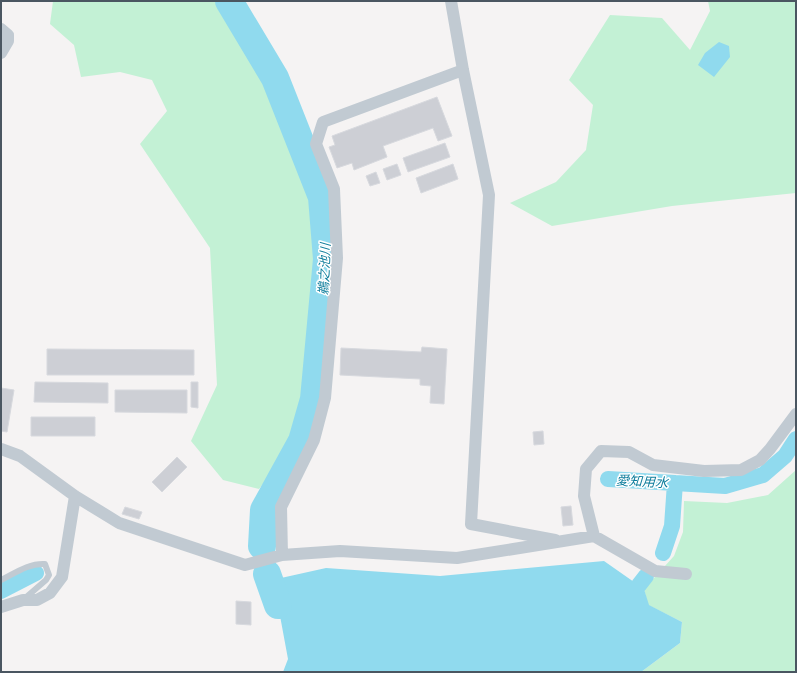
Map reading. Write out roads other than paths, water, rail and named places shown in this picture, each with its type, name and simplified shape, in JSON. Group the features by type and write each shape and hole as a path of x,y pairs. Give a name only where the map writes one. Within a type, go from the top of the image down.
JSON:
{"street":[{"path":"451,1 489,195 471,524 564,542"},
{"path":"1,29 8,35 8,41 1,53"},
{"path":"282,555 281,507 314,440 325,398 337,258 334,189 316,144 323,122 464,70"},
{"path":"594,536 584,496 586,469 601,451 629,452 653,465 704,471 741,470 760,460 796,414"},
{"path":"1,449 20,456 74,496 119,523 245,565 282,555 340,551 457,558 594,536 655,571 686,574"},
{"path":"1,607 24,600 37,600 50,593 62,577 74,496"}],"lane":[{"path":"1,580 26,567 45,564 49,575 46,580 24,600"}],"water":[{"path":"719,42 729,46 730,57 714,77 698,65 705,53"},
{"path":"604,561 644,589 649,605 682,622 680,643 641,672 283,672 288,659 278,605 281,578 326,568 440,576"}],"waterway":[{"name":"鵜之池川","path":"229,1 275,78 322,197 327,259 314,399 302,441 264,510 262,546"},
{"name":"愛知用水","path":"608,479 725,486 763,475 785,456 796,439"},
{"name":"愛知用水","path":"663,553 672,526 675,483"},
{"name":"愛知用水","path":"1,591 36,573"},
{"name":"鵜之池川","path":"267,574 278,605"},
{"name":"愛知用水","path":"639,585 646,576"}]}
